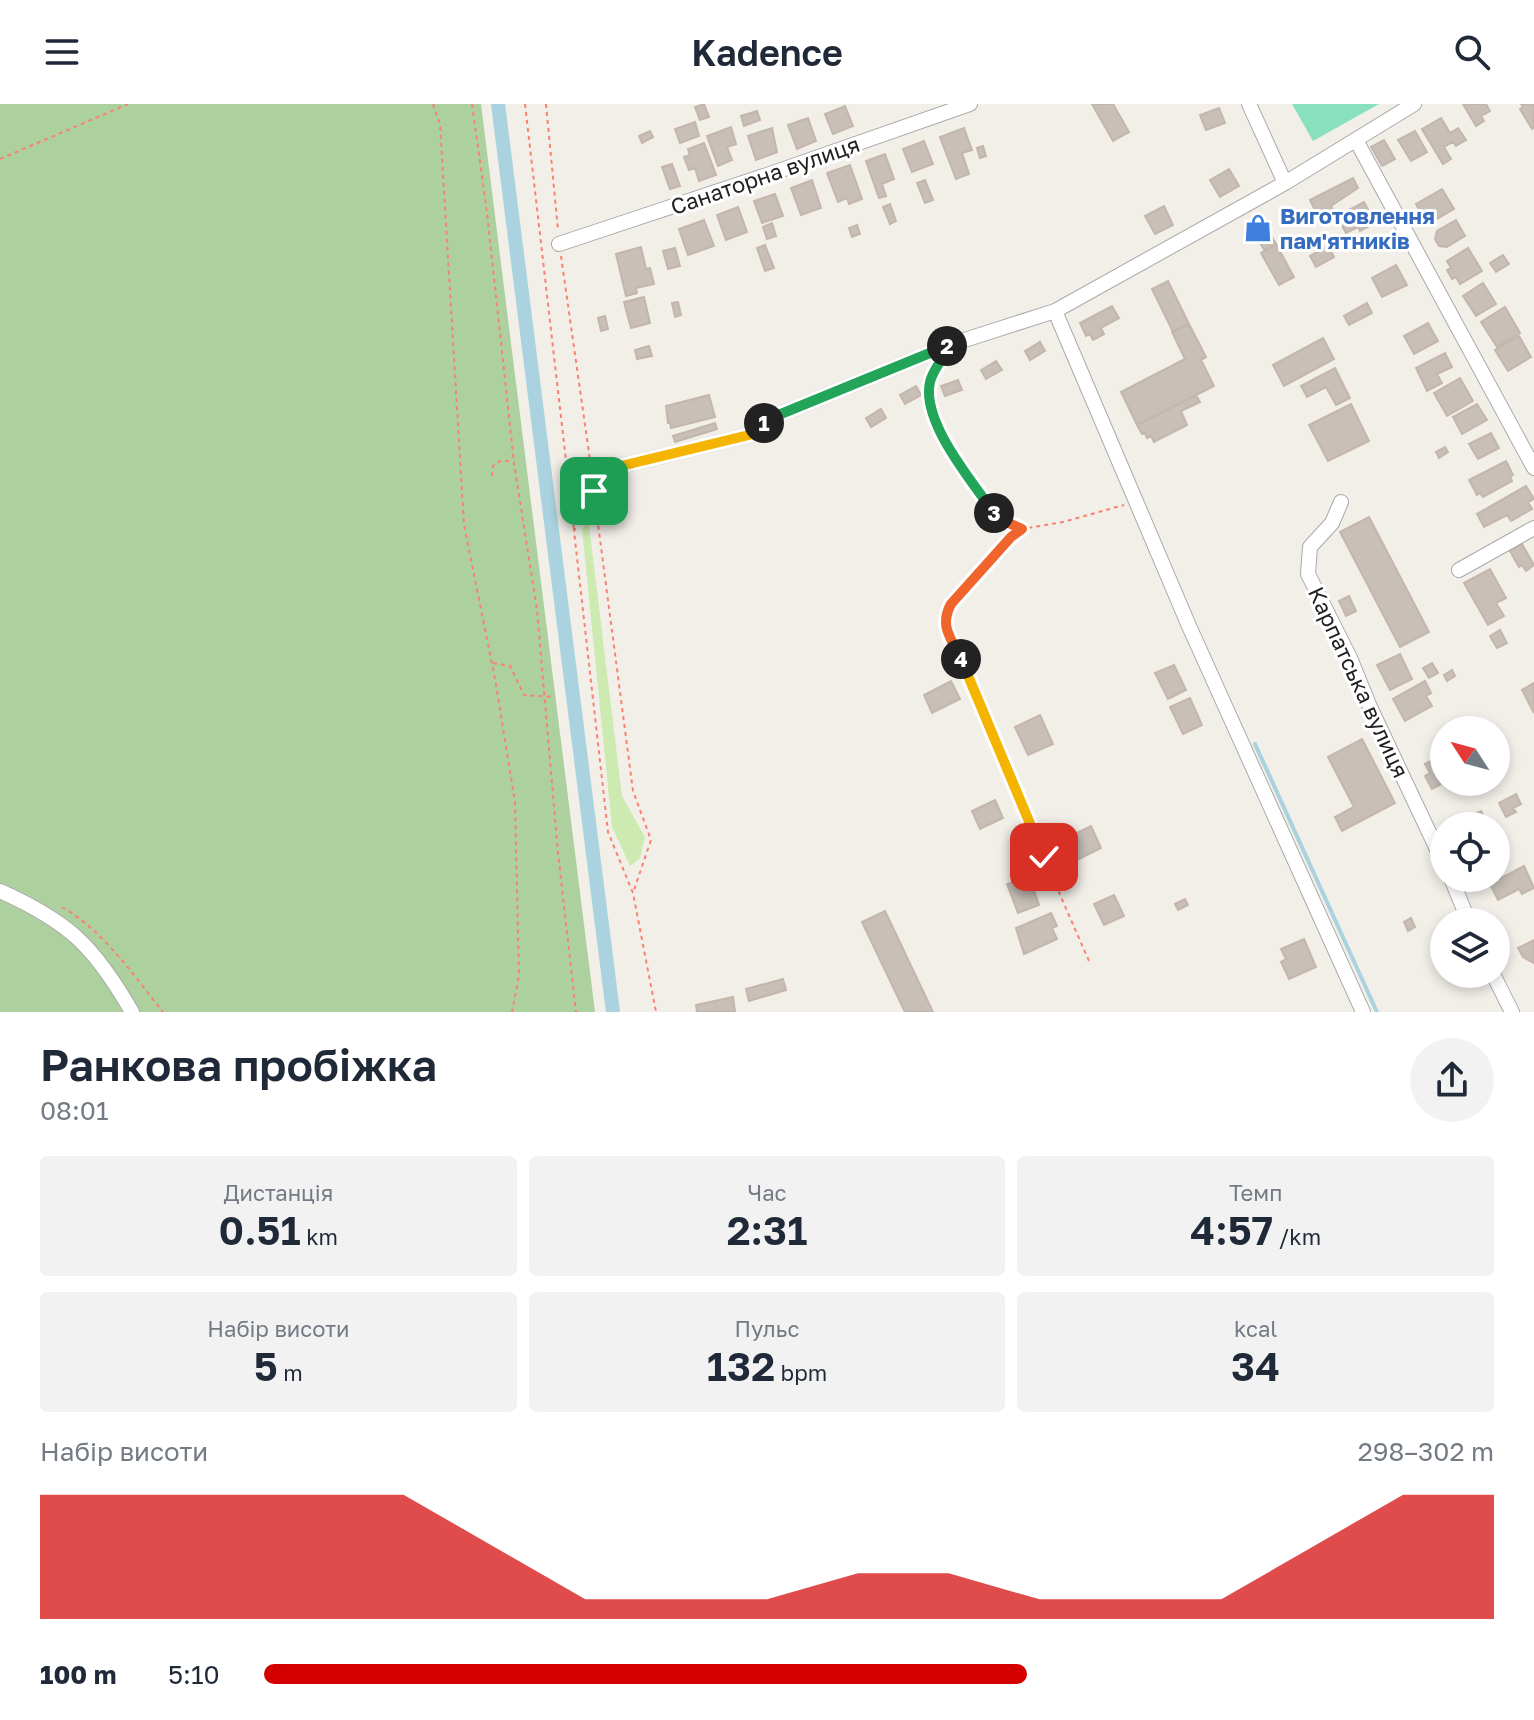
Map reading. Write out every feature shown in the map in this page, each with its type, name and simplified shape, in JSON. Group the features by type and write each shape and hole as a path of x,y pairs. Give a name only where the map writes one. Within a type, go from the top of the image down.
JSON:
{"street":[{"name":"Санаторна вулиця","path":"559,244 970,104"},
{"path":"1249,104 1285,183"},
{"path":"592,473 749,435 771,418 952,344 1055,311 1285,183 1414,104"},
{"path":"1356,140 1534,468"},
{"path":"1055,311 1136,502 1363,1012"},
{"name":"Карпатська вулиця","path":"1341,502 1332,523 1310,547 1308,574 1430,834"},
{"path":"1459,570 1534,528"},
{"path":"0,891 36,907 75,933 111,977 132,1012"},
{"path":"1500,988 1512,1012"}],"path":[{"path":"0,159 128,104"},
{"path":"433,104 440,124 464,525 515,802 519,976 512,1012"},
{"path":"472,104 514,463 537,610 558,853 576,1012"},
{"path":"525,104 608,832 633,893 656,1012"},
{"path":"546,104 559,244 633,791 651,840 633,893"},
{"path":"952,344 930,381 930,410 948,444 998,518 1022,529"},
{"path":"492,476 493,466 502,460 514,463"},
{"path":"574,531 594,491"},
{"path":"1089,961 998,753 994,736 944,617 951,604 1011,537 1022,529 1063,522 1136,502"},
{"path":"491,663 510,666 524,695 554,697"}],"green space":[{"path":"0,104 481,104 595,1012 0,1012"},
{"path":"1292,104 1379,104 1313,141"},
{"path":"588,517 622,796 645,837 640,858 630,866 612,827 582,529"}],"building":[{"path":"704,104 709,117 700,120 695,107"},
{"path":"1092,104 1113,104 1129,132 1113,141"},
{"path":"1463,104 1486,104 1490,111 1481,116 1484,121 1476,126"},
{"path":"1521,104 1534,104 1532,129 1520,109 1523,107"},
{"path":"845,106 853,126 833,134 825,114"},
{"path":"1219,108 1225,123 1206,130 1200,115"},
{"path":"757,111 760,120 744,126 741,116"},
{"path":"808,118 816,141 797,149 788,125"},
{"path":"1441,118 1450,133 1458,128 1466,140 1456,146 1453,142 1444,147 1451,159 1443,164 1422,129"},
{"path":"695,122 699,136 680,143 675,129"},
{"path":"731,127 736,144 727,147 732,160 718,166 707,136"},
{"path":"772,128 777,152 756,160 748,136"},
{"path":"964,128 972,150 962,153 969,174 956,179 940,137"},
{"path":"650,131 653,137 642,143 639,136"},
{"path":"1415,131 1427,152 1411,161 1398,140"},
{"path":"1384,140 1395,159 1382,166 1371,147"},
{"path":"924,141 933,164 912,172 903,149"},
{"path":"704,143 716,175 699,181 695,168 689,170 684,157 690,155 688,149"},
{"path":"983,146 986,156 980,158 977,148"},
{"path":"885,154 894,179 882,184 886,196 879,198 866,161"},
{"path":"672,164 680,186 670,189 662,167"},
{"path":"850,165 862,199 849,204 847,198 838,202 827,173"},
{"path":"1229,169 1239,186 1220,197 1210,180"},
{"path":"1353,178 1358,188 1319,218 1310,200"},
{"path":"812,180 821,208 801,215 791,188"},
{"path":"925,180 933,200 925,203 917,183"},
{"path":"1442,189 1454,209 1435,220 1433,216 1425,220 1416,204"},
{"path":"775,194 783,216 762,223 754,201"},
{"path":"1364,202 1375,223 1360,231 1358,227 1346,233 1339,220 1344,217 1343,213"},
{"path":"890,204 896,221 890,224 883,207"},
{"path":"1164,206 1173,225 1155,234 1145,216"},
{"path":"738,207 747,232 726,240 717,215"},
{"path":"1260,216 1276,244 1265,251 1248,223"},
{"path":"704,220 714,246 688,255 679,229"},
{"path":"1456,220 1465,236 1447,247 1439,246 1435,239 1437,231"},
{"path":"772,223 776,236 767,239 763,227"},
{"path":"857,225 860,234 852,237 849,228"},
{"path":"1276,244 1294,277 1279,285 1261,253"},
{"path":"765,245 774,268 765,271 757,248"},
{"path":"1328,246 1334,257 1316,267 1310,256"},
{"path":"641,247 646,269 650,268 654,284 636,288 637,293 626,296 616,254"},
{"path":"675,248 680,266 668,269 663,251"},
{"path":"1468,248 1482,271 1460,284 1456,277 1452,279 1447,270 1451,268 1447,261"},
{"path":"1503,255 1509,264 1496,272 1490,263"},
{"path":"1396,265 1407,285 1382,297 1372,278"},
{"path":"1168,281 1189,324 1173,332 1152,289"},
{"path":"1483,283 1496,304 1476,316 1463,296"},
{"path":"644,297 650,323 631,328 624,302"},
{"path":"678,302 681,315 675,317 672,303"},
{"path":"1367,303 1372,313 1349,325 1344,316"},
{"path":"1112,306 1119,318 1101,328 1104,334 1093,340 1090,334 1086,336 1080,323"},
{"path":"1505,307 1520,333 1497,347 1481,322"},
{"path":"605,316 608,329 601,331 598,318"},
{"path":"1428,323 1438,341 1414,354 1404,336"},
{"path":"1189,324 1206,357 1201,360 1214,386 1137,425 1121,392 1185,359 1172,332"},
{"path":"1519,336 1531,357 1508,371 1495,350"},
{"path":"1323,338 1334,359 1284,386 1273,365"},
{"path":"1040,342 1045,351 1030,360 1025,351"},
{"path":"649,346 652,356 637,359 635,350"},
{"path":"1445,353 1452,367 1437,374 1442,383 1427,391 1416,368"},
{"path":"996,361 1002,370 986,379 981,370"},
{"path":"1335,368 1350,398 1336,405 1326,387 1307,397 1301,386"},
{"path":"1460,378 1473,401 1447,416 1434,393"},
{"path":"958,380 962,390 945,396 941,386"},
{"path":"916,386 921,395 905,404 900,395"},
{"path":"709,395 715,417 671,428 666,406"},
{"path":"1196,395 1200,402 1181,411 1187,425 1154,442 1151,436 1147,438 1145,433 1142,434 1137,425"},
{"path":"1351,404 1369,441 1328,461 1309,425"},
{"path":"1477,404 1487,420 1462,434 1453,417"},
{"path":"881,409 886,418 871,427 866,418"},
{"path":"715,423 717,429 675,442 673,436"},
{"path":"1491,433 1499,448 1478,459 1469,444"},
{"path":"1445,447 1448,452 1439,458 1436,452"},
{"path":"1506,461 1513,475 1510,477 1512,481 1483,497 1480,493 1477,495 1469,480"},
{"path":"1526,486 1534,499 1528,502 1532,509 1511,521 1507,515 1484,527 1477,514"},
{"path":"1369,517 1429,632 1400,647 1340,532"},
{"path":"1522,544 1534,565 1526,571 1522,565 1519,567 1510,551"},
{"path":"1490,569 1506,598 1496,603 1504,616 1488,625 1464,583"},
{"path":"1349,596 1356,611 1346,616 1339,601"},
{"path":"1500,630 1507,643 1497,648 1490,636"},
{"path":"1400,654 1412,679 1390,690 1377,665"},
{"path":"1432,663 1438,673 1429,678 1423,668"},
{"path":"1174,665 1186,690 1168,699 1155,673"},
{"path":"1452,670 1455,676 1447,681 1444,675"},
{"path":"951,681 960,699 932,713 924,695"},
{"path":"1425,681 1431,693 1426,696 1432,706 1405,721 1393,699"},
{"path":"1534,683 1534,713 1522,690"},
{"path":"1190,698 1202,725 1183,734 1170,707"},
{"path":"1040,715 1053,744 1028,755 1015,727"},
{"path":"1362,739 1395,803 1342,831 1335,817 1354,807 1328,757"},
{"path":"1516,794 1521,804 1513,808 1516,812 1510,815 1510,812 1504,812 1499,803"},
{"path":"995,800 1003,818 980,829 972,811"},
{"path":"1091,826 1101,848 1077,860 1066,838"},
{"path":"1049,834 1055,850 1049,853 1042,837"},
{"path":"1524,866 1534,888 1522,894 1519,889 1498,900 1494,892 1510,892 1510,873"},
{"path":"1029,876 1039,905 1018,913 1007,884"},
{"path":"1114,895 1124,916 1104,925 1094,904"},
{"path":"1185,899 1188,905 1178,910 1175,904"},
{"path":"885,911 933,1012 905,1012 862,922"},
{"path":"1051,913 1057,926 1052,928 1057,939 1024,954 1016,928"},
{"path":"1411,918 1415,927 1408,931 1404,922"},
{"path":"1304,939 1316,967 1289,979 1281,962 1286,959 1281,949"},
{"path":"1534,940 1534,963 1523,957 1518,948"},
{"path":"783,979 786,990 749,1001 746,989"},
{"path":"733,997 735,1012 697,1012 696,1005"}],"waterway":[{"path":"498,104 613,1012"},
{"path":"1255,744 1377,1012"}],"place":[{"name":"Виготовлення пам'ятників","path":"1258,228"}],"route":[{"path":"594,491 592,473 749,435 771,418 952,344 930,381 930,410 948,444 998,518 1022,529 1011,537 951,604 944,617 994,736 998,753 1044,857"}]}
